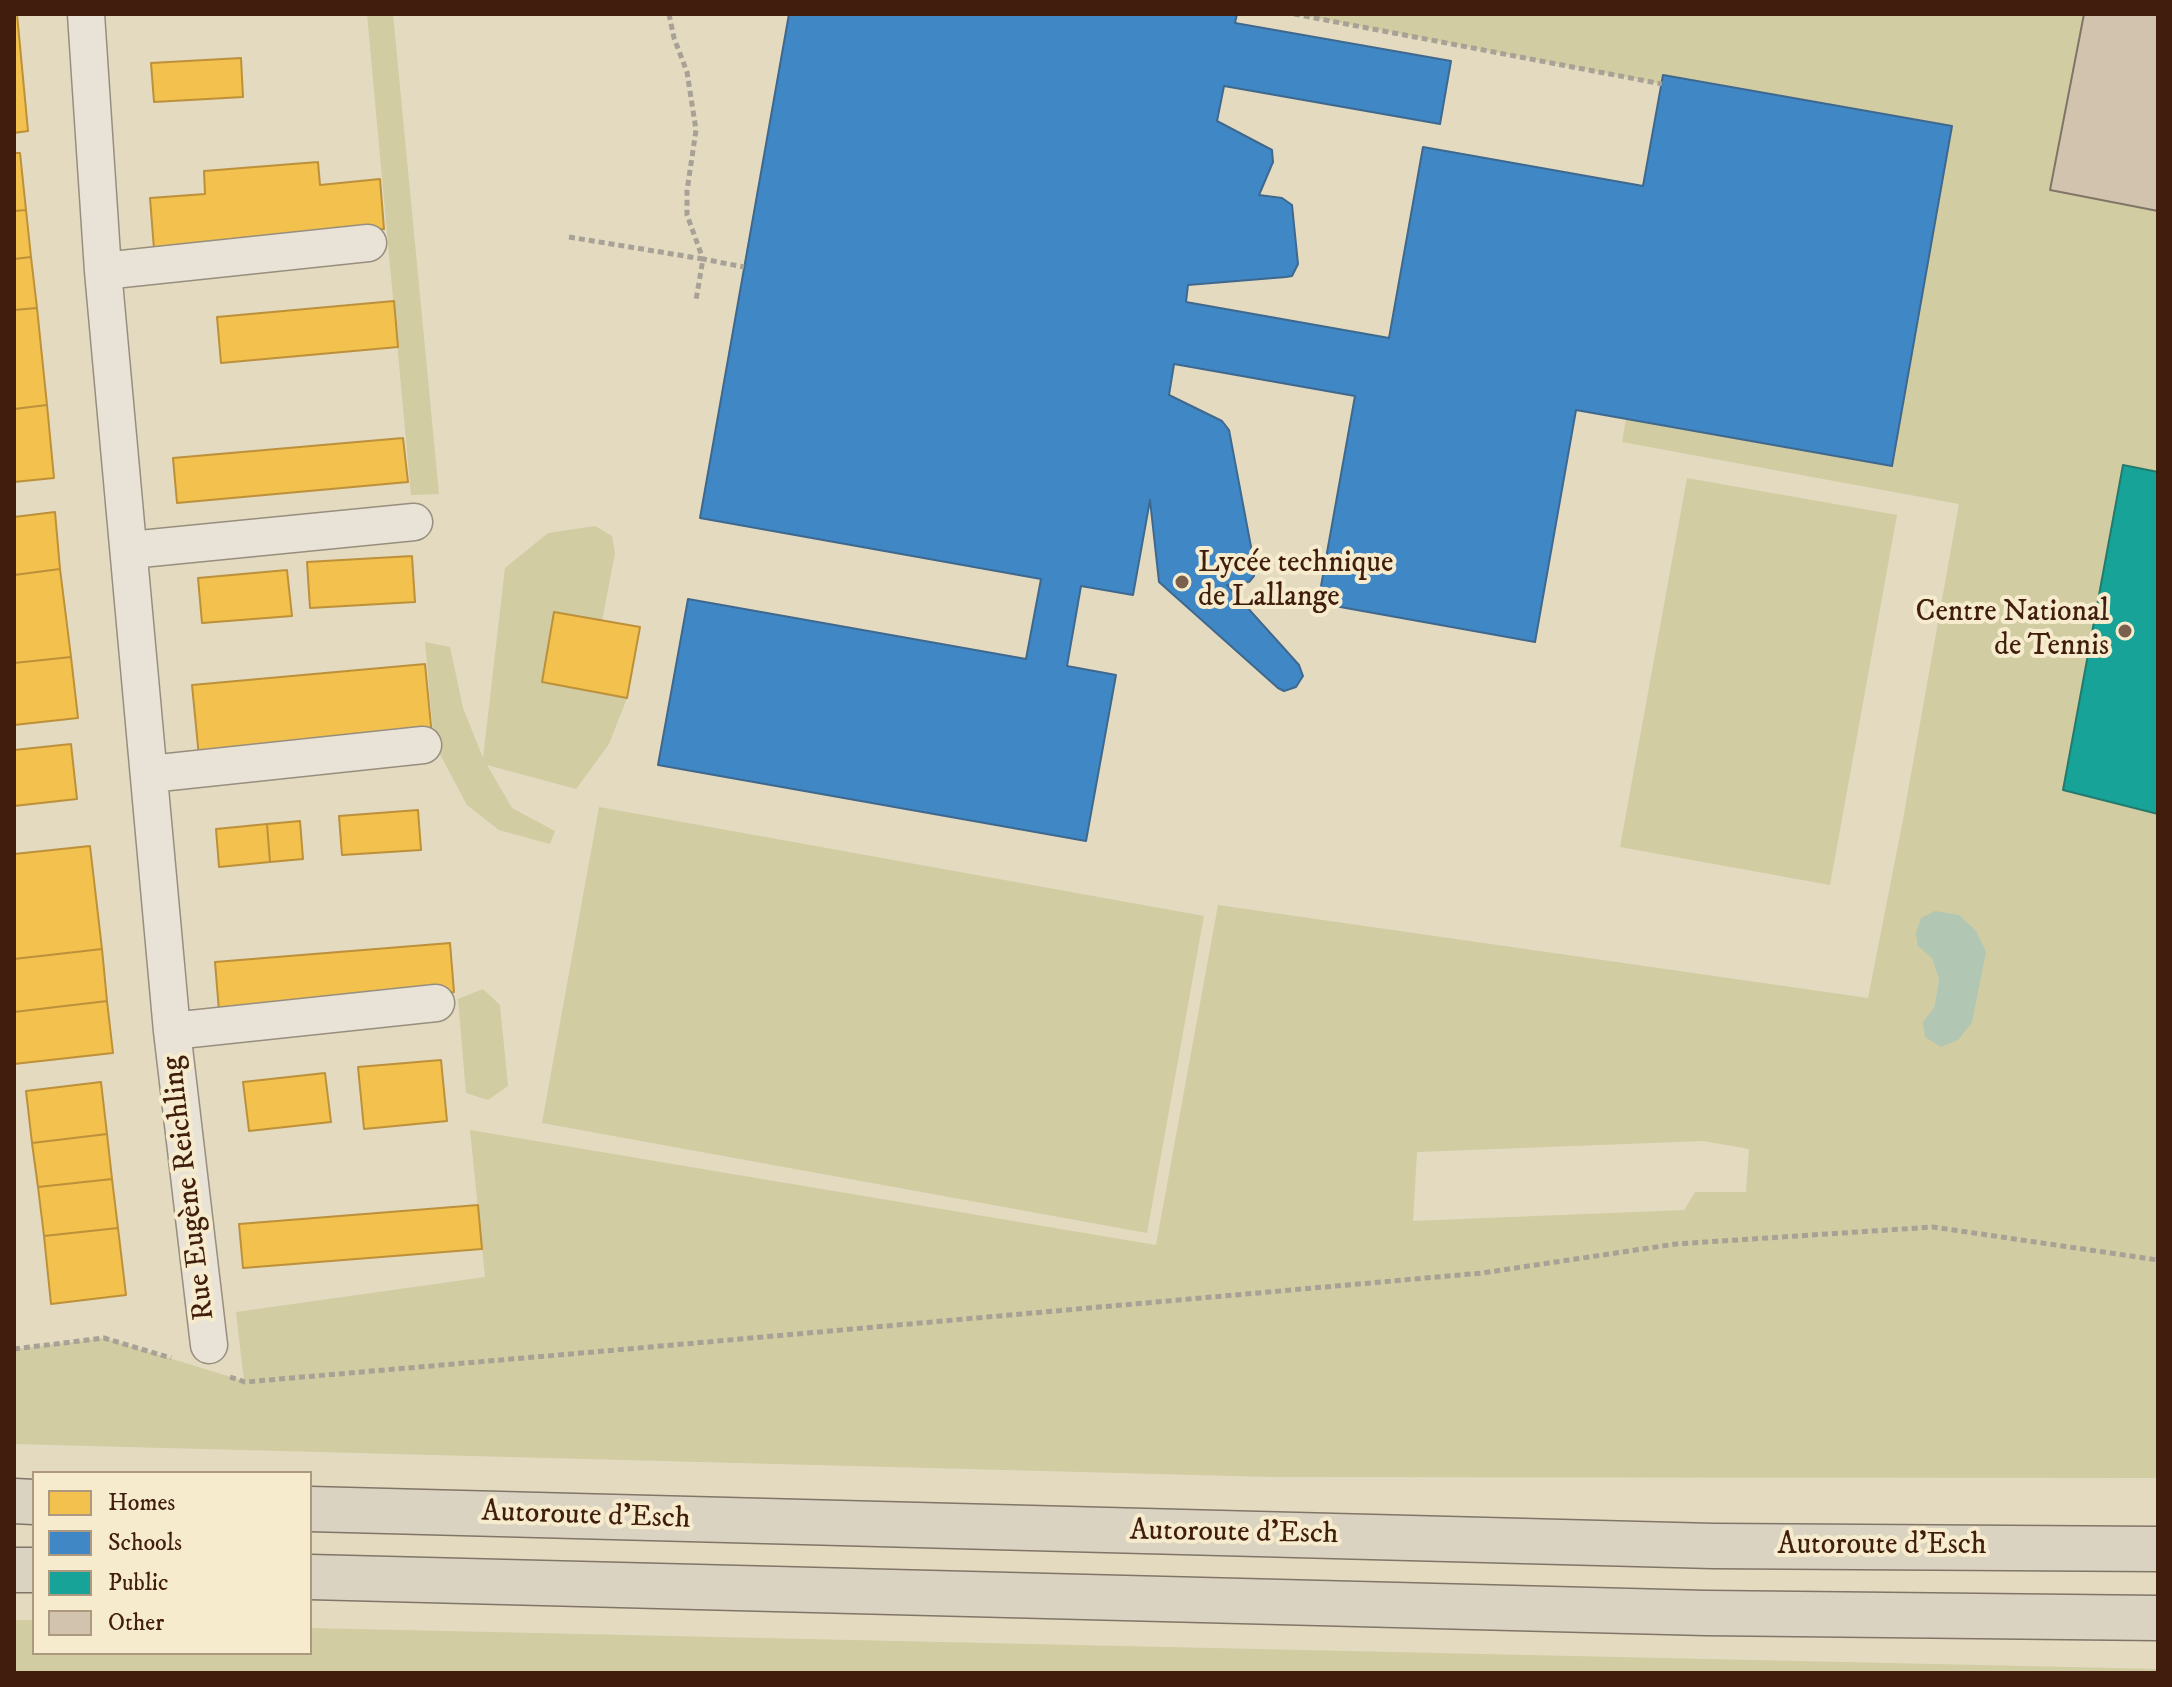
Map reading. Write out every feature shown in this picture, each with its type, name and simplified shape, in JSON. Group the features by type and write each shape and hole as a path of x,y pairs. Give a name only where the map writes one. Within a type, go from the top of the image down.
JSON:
{"highway":[{"name":"Autoroute d'Esch","path":"312,1509 1713,1546 2158,1549"},
{"path":"312,1577 1706,1613 2158,1618"}],"street":[{"name":"Rue Eugène Reichling","path":"86,14 103,271 204,1360"},
{"path":"103,271 368,243"},
{"path":"130,550 414,522"},
{"path":"150,774 423,745"},
{"name":"Rue Eugène Reichling","path":"172,1031 436,1003"}],"path":[{"path":"669,14 693,98 696,130 687,191 687,215 703,259 696,300"},
{"path":"1294,14 1662,84"},
{"path":"569,237 744,267"},
{"path":"14,1349 104,1338 204,1360 245,1382 1482,1273 1676,1244 1933,1227 2158,1260"}],"shaded area":[{"path":"367,14 393,14 439,494 411,495"},
{"path":"1294,14 2158,14 2158,1478 1273,1477 14,1444 14,1349 104,1338 244,1381 236,1312 485,1277 470,1130 1156,1245 1218,905 1868,998 1959,504 1622,442 1626,419 1892,466 1952,127 1664,75 1662,84","holes":["1932,958 1972,1022 1934,1008 1939,980","1703,1141 1749,1149 1746,1192 1695,1192 1684,1210 1413,1221 1417,1152"]},
{"path":"1687,478 1897,515 1830,885 1620,847"},
{"path":"595,526 612,536 615,553 602,621 554,612 542,681 627,698 609,744 576,789 487,765 512,808 555,831 550,844 499,830 467,805 434,743 425,642 450,647 463,708 483,758 505,568 548,533"},
{"path":"599,807 1204,916 1147,1233 542,1123"},
{"path":"1935,911 1959,915 1976,931 1986,952 1972,1022 1958,1040 1941,1047 1925,1037 1923,1022 1934,1008 1939,980 1932,958 1918,946 1916,933 1921,918"},
{"path":"483,989 500,1005 508,1086 488,1100 466,1093 458,999"},
{"path":"14,1620 32,1620 32,1655 312,1655 312,1628 2158,1669 2158,1673 14,1673"}],"building: Homes":[{"path":"14,14 17,14 28,131 14,133"},
{"path":"241,58 243,97 154,102 151,63"},
{"path":"14,153 20,153 26,210 14,211"},
{"path":"318,162 320,185 380,179 384,229 154,249 150,198 205,194 204,171"},
{"path":"26,210 31,257 14,259 14,211"},
{"path":"31,257 37,308 14,310 14,259"},
{"path":"394,301 398,347 221,363 217,317"},
{"path":"37,308 47,405 14,409 14,310"},
{"path":"47,405 54,478 14,482 14,409"},
{"path":"403,438 408,482 177,503 173,458"},
{"path":"55,512 60,569 14,575 14,517"},
{"path":"412,556 415,602 310,608 307,562"},
{"path":"60,569 71,657 14,663 14,575"},
{"path":"287,570 292,616 202,623 198,578"},
{"path":"554,612 640,627 627,698 542,682"},
{"path":"71,657 78,718 14,725 14,663"},
{"path":"425,664 432,736 199,757 192,685"},
{"path":"71,744 77,799 14,806 14,750"},
{"path":"418,810 421,850 342,855 339,816"},
{"path":"300,821 303,859 270,862 267,824"},
{"path":"267,824 270,862 219,867 216,829"},
{"path":"90,846 102,949 14,959 14,854"},
{"path":"450,943 454,992 219,1011 215,962"},
{"path":"102,949 107,1001 14,1012 14,959"},
{"path":"107,1001 113,1053 14,1064 14,1012"},
{"path":"441,1060 447,1121 364,1129 358,1067"},
{"path":"325,1073 331,1122 249,1131 243,1082"},
{"path":"101,1082 107,1134 32,1143 26,1091"},
{"path":"107,1134 112,1179 38,1187 32,1143"},
{"path":"112,1179 118,1228 44,1236 38,1187"},
{"path":"478,1205 482,1249 243,1268 239,1224"},
{"path":"118,1228 126,1295 51,1304 44,1236"}],"building: Schools":[{"path":"789,14 1237,14 1235,23 1451,61 1440,124 1224,86 1217,121 1272,150 1273,162 1259,195 1282,198 1292,205 1298,264 1292,276 1188,285 1186,302 1389,338 1423,147 1643,186 1663,75 1952,126 1892,466 1576,410 1535,642 1318,603 1355,396 1174,364 1169,395 1222,421 1229,430 1255,568 1249,582 1227,585 1299,665 1303,676 1296,687 1284,691 1278,688 1159,582 1150,500 1133,595 1081,586 1067,666 1116,675 1086,841 658,765 688,599 1026,659 1041,579 700,518"}],"building: Public":[{"name":"Centre National de Tennis","path":"2123,465 2158,472 2158,814 2063,790"}],"building: Other":[{"path":"2084,14 2158,14 2158,211 2050,190"}],"place":[{"name":"Lycée technique de Lallange","path":"1182,582"},
{"name":"Centre National de Tennis","path":"2125,631"}]}
